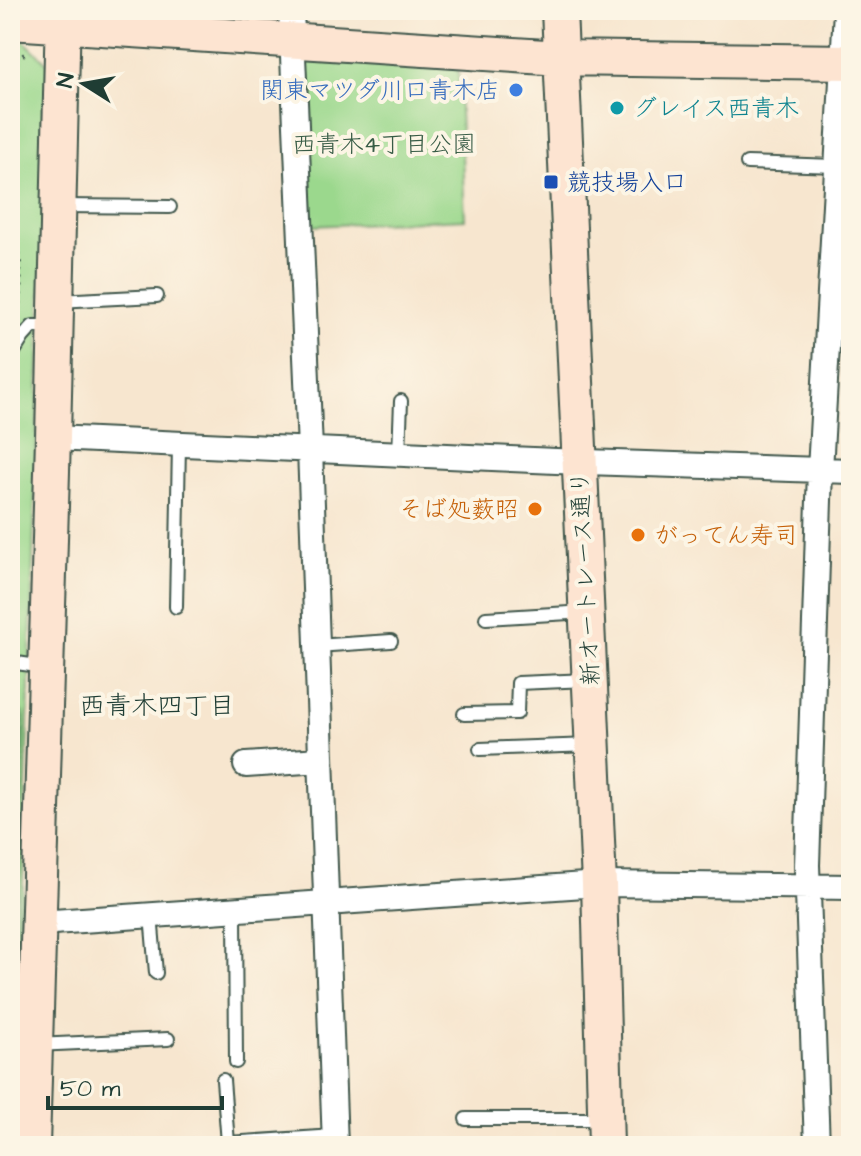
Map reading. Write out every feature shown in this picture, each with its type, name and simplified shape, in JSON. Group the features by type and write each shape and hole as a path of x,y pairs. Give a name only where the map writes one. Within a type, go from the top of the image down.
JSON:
{"street":[{"name":"新オートレース通り","path":"559,10 599,884 605,1132"},
{"path":"817,1146 807,887 820,470 843,203 837,166 847,62 846,10"},
{"path":"10,22 63,18 291,25 561,58 847,62"},
{"path":"32,1146 63,18"},
{"path":"291,25 335,1141"},
{"path":"53,438 851,471"},
{"path":"246,765 320,760"},
{"path":"39,923 599,884 851,887"}],"lane":[{"path":"747,163 837,166"},
{"path":"59,206 170,207"},
{"path":"10,358 33,326 56,314 157,296"},
{"path":"399,454 401,401"},
{"path":"176,607 179,444"},
{"path":"486,618 587,612"},
{"path":"316,646 391,641"},
{"path":"10,662 47,667"},
{"path":"464,714 517,713 518,683 590,680"},
{"path":"480,749 593,745"},
{"path":"235,910 236,1062"},
{"path":"151,915 156,973"},
{"path":"35,1045 168,1039"},
{"path":"223,1080 228,1143 335,1141"},
{"path":"466,1119 605,1132"}],"path":[{"path":"10,182 17,232 20,304 16,319 10,324"}],"green space":[{"path":"10,35 19,36 48,64 15,1146 10,1146"},
{"name":"西青木4丁目公園","path":"311,56 458,68 465,219 312,226 301,65"},
{"path":"10,698 15,700 24,717 11,1146"}],"place":[{"name":"関東マツダ川口青木店","path":"516,90"},
{"name":"グレイス西青木","path":"617,108"},
{"name":"競技場入口","path":"551,182"},
{"name":"そば処薮昭","path":"535,509"},
{"name":"がってん寿司","path":"638,535"}],"district":[{"name":"西青木四丁目","path":"157,705"}]}
